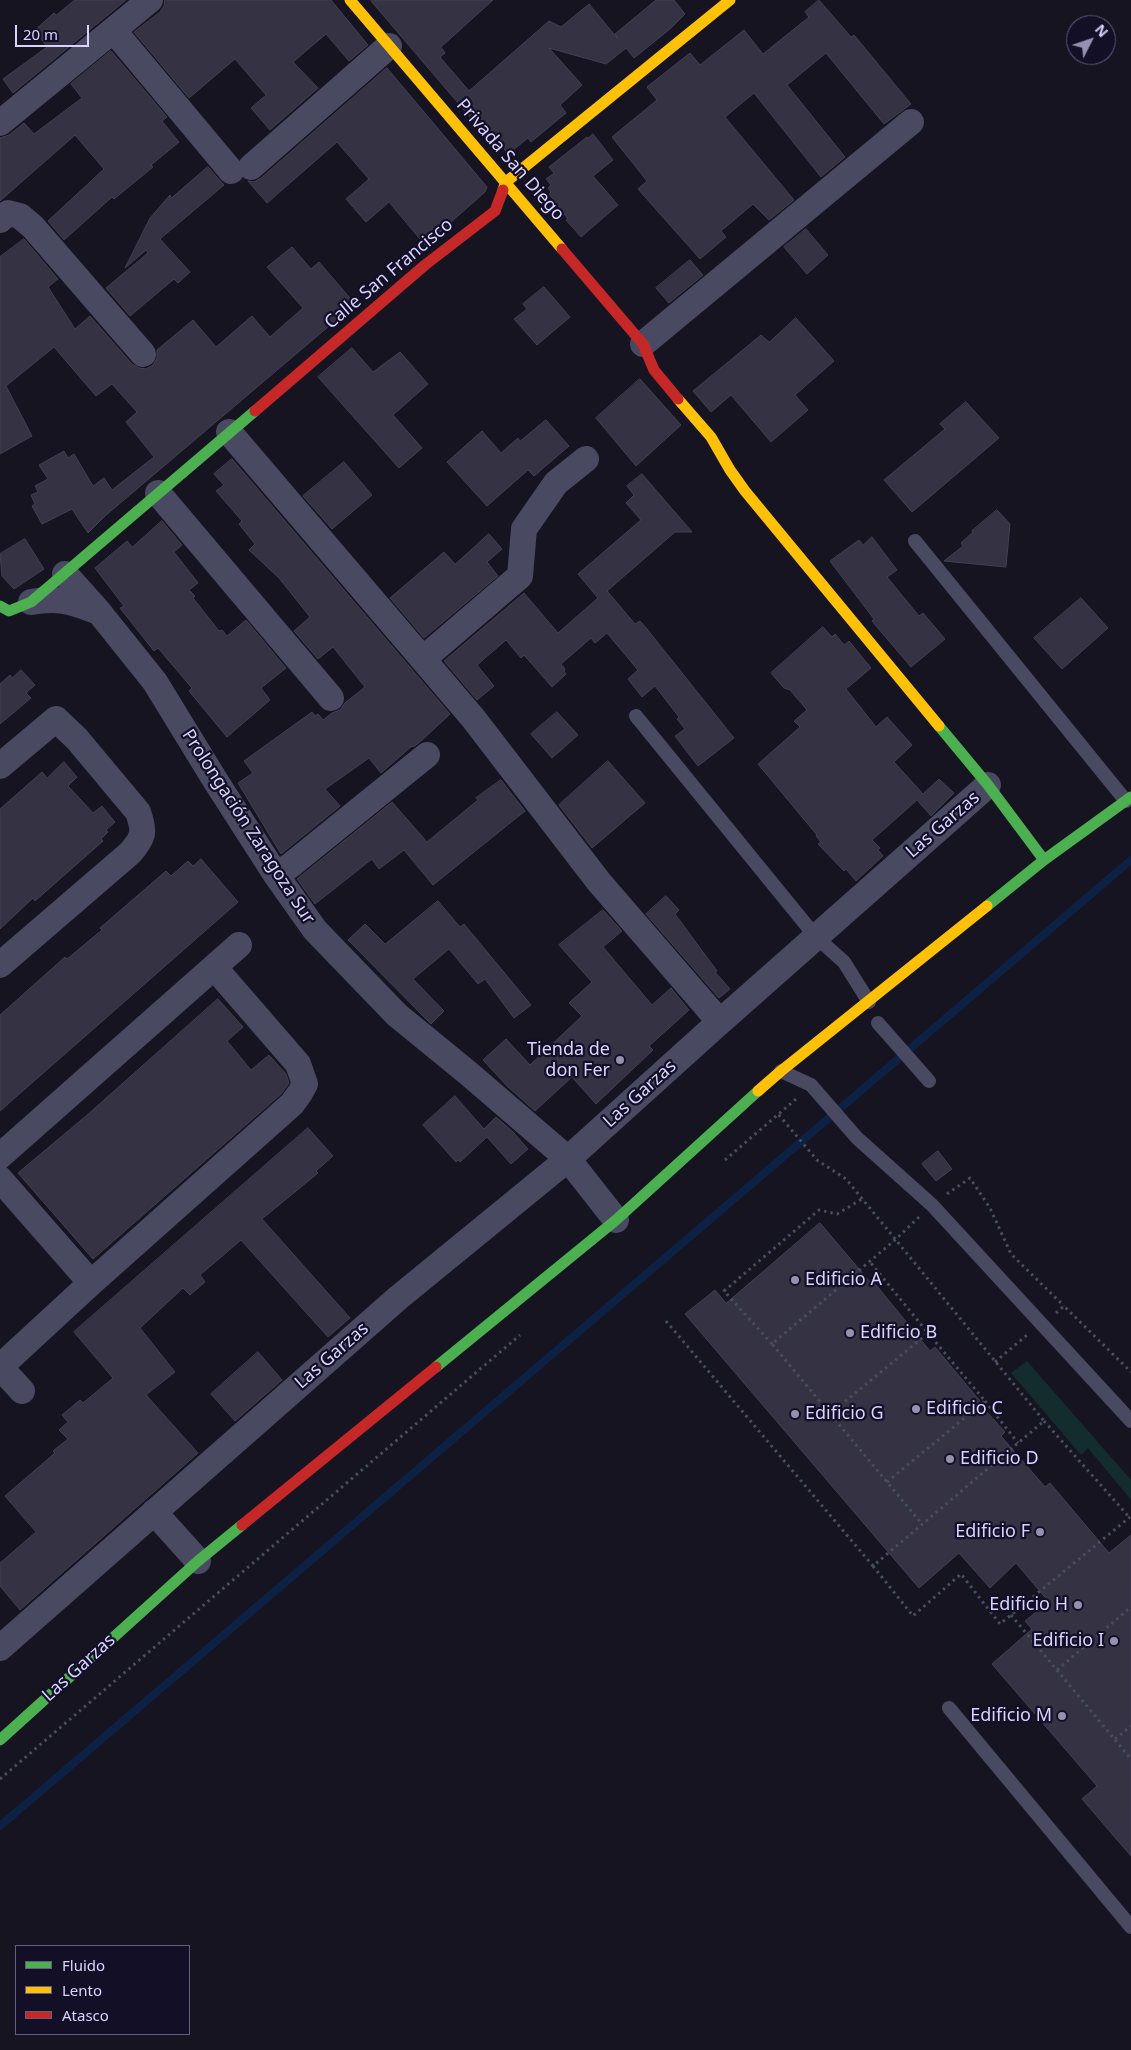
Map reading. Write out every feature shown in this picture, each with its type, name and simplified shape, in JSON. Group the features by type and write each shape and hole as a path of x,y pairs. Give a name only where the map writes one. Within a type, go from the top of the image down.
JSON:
{"street":[{"path":"0,123 150,0"},
{"path":"506,182 730,0"},
{"name":"Privada San Diego","path":"355,2 389,46 643,344 654,370 712,437 730,470 745,491"},
{"path":"114,31 241,169 389,46"},
{"path":"643,344 911,122"},
{"name":"Calle San Francisco","path":"65,574 81,558 425,265 495,211 506,182"},
{"path":"10,218 33,227 143,354"},
{"path":"229,432 473,718 599,882 720,1022"},
{"path":"423,659 520,576 524,529 556,483 586,459"},
{"name":"Las Garzas","path":"0,1648 398,1298 568,1159 720,1022 988,786 745,491"},
{"path":"158,493 331,698"},
{"path":"31,602 65,574"},
{"name":"Prolongación Zaragoza Sur","path":"65,574 99,612 155,682 276,875 315,930 397,1015 468,1072 568,1159 616,1220"},
{"path":"0,606 9,611 31,602 62,599 99,612"},
{"path":"0,766 56,719 77,739 138,812 143,826 141,840 130,854 0,965"},
{"path":"276,875 291,865 427,755"},
{"path":"988,786 1044,860"},
{"name":"Las Garzas","path":"0,1740 198,1561 616,1220 781,1071 1044,860 1129,799"},
{"path":"0,1156 239,945"},
{"path":"22,1391 0,1367 91,1283 292,1104 305,1084 298,1064 214,967"},
{"path":"0,1179 91,1283"},
{"path":"154,1512 198,1561"}],"lane":[{"path":"915,542 1129,799"},
{"path":"636,716 816,937 844,962 869,1002"},
{"path":"878,1023 929,1081"},
{"path":"781,1071 811,1085 857,1138 932,1205 1131,1420"},
{"path":"949,1708 1131,1927"}],"path":[{"path":"718,1166 811,1085"},
{"path":"666,1321 913,1616 961,1574 1000,1624 1130,1518 1044,1420 846,1180 817,1160 778,1114"},
{"path":"862,1199 837,1214 819,1210 724,1291 772,1344 922,1524"},
{"path":"772,1344 895,1240"},
{"path":"870,1262 1018,1443"},
{"path":"830,1414 928,1333"},
{"path":"0,1779 521,1334"},
{"path":"888,1482 985,1401"},
{"path":"873,1566 1044,1420"},
{"path":"1057,1670 1131,1608"},
{"path":"1011,1615 1131,1759"},
{"path":"1115,1740 1131,1726"}],"green space":[{"path":"1027,1361 1131,1480 1131,1500 1088,1448 1081,1455 1011,1373"}],"building":[{"path":"75,0 126,0 13,93 3,79 47,47 35,30 54,13 56,15"},
{"path":"165,0 331,0 368,45 349,61 326,34 293,62 318,88 270,130 251,108 266,95 235,59 189,98 134,32 160,12"},
{"path":"493,0 441,47 445,53 440,57 469,91 549,21 561,27 589,4 618,39 615,34 656,0 674,0 685,14 670,29 634,58 626,48 606,64 549,48 582,85 560,105 566,113 531,142 528,138 508,154 476,112 470,117 371,1"},
{"path":"819,0 851,37 854,35 911,104 884,124 826,53 787,85 845,157 821,177 754,93 725,117 794,200 769,220 753,204 721,231 726,237 700,259 638,189 647,181 612,137 657,100 647,87 690,53 700,65 744,30 763,54 809,17 805,12"},
{"path":"111,51 167,117 162,121 179,142 151,165 153,167 114,199 112,197 64,240 48,221 104,169 75,135 0,201 0,138 9,135 24,123 34,134 82,98 71,84"},
{"path":"387,68 487,187 485,192 425,245 389,202 366,222 346,199 369,179 337,142 267,203 248,181 254,182 261,178"},
{"path":"593,134 613,160 593,176 618,205 581,237 566,220 568,219 549,194 551,192 548,188 551,185 546,179 554,173 549,167"},
{"path":"208,167 224,185 160,239 190,272 178,283 174,279 130,316 106,288 148,253 146,250 125,268 150,218 170,195 171,198"},
{"path":"806,229 828,255 807,274 784,247"},
{"path":"24,239 58,279 48,287 75,329 90,316 132,364 139,368 146,369 153,365 157,358 157,350 193,320 216,347 252,316 270,337 303,308 267,267 292,247 311,269 319,262 355,304 105,516 88,533 72,509 42,524 32,506 35,504 31,495 38,492 35,486 48,479 39,465 64,451 68,458 74,454 93,486 104,478 112,490 154,457 126,422 137,412 112,384 96,396 54,347 6,386 32,436 0,454 0,257"},
{"path":"690,260 703,275 669,303 656,288"},
{"path":"544,287 570,317 537,345 514,319 527,309 523,304"},
{"path":"796,318 834,361 795,395 808,410 771,442 731,395 711,412 693,391 761,335 769,342"},
{"path":"352,348 373,372 400,352 428,384 393,415 422,448 399,468 318,377"},
{"path":"640,379 681,425 636,466 596,418"},
{"path":"966,402 999,438 912,512 884,480 945,429 940,424"},
{"path":"546,420 569,446 534,476 528,470 487,506 447,462 482,431 501,453 518,438 520,441"},
{"path":"232,459 450,714 420,742 412,746 381,773 369,758 325,789 340,806 281,854 238,783 253,773 244,761 312,712 315,716 318,714 323,720 340,710 345,703 365,687 333,647 318,659 294,631 310,617 279,578 249,550 255,544 239,524 242,521 216,491 224,485 214,474"},
{"path":"344,462 372,495 332,529 303,496"},
{"path":"642,474 692,532 675,532 607,591 635,624 640,621 647,629 734,738 698,766 675,736 685,729 677,719 679,717 655,686 642,697 628,679 638,670 607,633 595,643 591,638 561,664 566,674 552,687 524,655 521,658 506,640 477,665 494,686 477,700 444,661 524,593 558,633 598,598 578,574 641,520 626,503 634,495 627,486"},
{"path":"997,510 1010,524 1006,567 944,561 963,546 961,543 972,531"},
{"path":"162,521 182,545 174,552 198,583 189,590 195,596 193,598 219,631 222,630 227,636 246,620 286,668 261,688 270,700 227,737 189,691 192,688 158,648 154,651 120,608 124,606 95,568 127,541 132,547"},
{"path":"489,534 502,549 487,562 498,576 424,638 390,598 444,552 455,564"},
{"path":"872,537 897,570 887,577 919,616 923,613 945,639 911,667 872,621 874,619 830,561 859,540 863,545"},
{"path":"25,539 44,569 14,589 2,576 0,554"},
{"path":"1081,598 1108,628 1062,669 1034,638"},
{"path":"823,627 832,637 835,634 844,645 849,641 871,668 846,689 876,727 887,717 912,745 894,762 923,794 939,779 954,793 931,816 917,800 872,840 880,848 878,850 883,856 856,881 846,869 844,871 818,844 821,842 817,835 758,764 800,727 794,721 807,710 790,690 784,688 771,673"},
{"path":"21,670 35,685 26,693 31,698 0,724 0,684 10,675 12,678"},
{"path":"557,712 578,735 552,758 531,734"},
{"path":"608,761 645,803 592,848 559,805"},
{"path":"64,762 77,777 68,786 93,813 102,806 115,822 106,830 108,832 101,839 103,841 35,901 33,898 0,929 0,809 42,772 47,778"},
{"path":"501,780 525,811 433,885 404,850 379,869 372,859 315,904 297,879 392,802 427,842 478,800 476,798"},
{"path":"201,859 238,902 0,1111 0,1015 65,957 67,959 102,930 100,928 166,871 171,876 188,861 193,866"},
{"path":"666,896 679,910 675,914 717,971 715,972 730,989 719,998 646,914"},
{"path":"438,901 460,927 464,924 531,1005 514,1018 485,979 478,984 449,949 413,979 444,1011 431,1024 348,940 365,924 385,944"},
{"path":"603,910 622,931 603,947 652,1005 671,988 689,1010 649,1046 653,1050 596,1104 572,1077 535,1111 507,1086 483,1060 506,1039 530,1065 582,1016 569,1003 592,982 559,945"},
{"path":"218,999 243,1027 227,1041 251,1070 269,1055 286,1074 289,1083 281,1094 93,1259 18,1173 86,1116"},
{"path":"455,1096 484,1129 496,1117 528,1149 511,1164 487,1137 460,1162 458,1160 456,1162 423,1125"},
{"path":"308,1128 333,1156 316,1171 318,1173 262,1219 350,1318 328,1337 241,1240 200,1275 205,1282 190,1295 183,1288 140,1328 175,1372 146,1395 198,1453 20,1610 0,1586 0,1563 36,1532 5,1496 55,1453 53,1451 68,1439 59,1430 68,1422 62,1415 80,1400 83,1403 113,1378 74,1332"},
{"path":"938,1151 952,1169 936,1181 922,1164"},
{"path":"820,1223 870,1282 872,1280 930,1351 935,1347 980,1401 978,1402 1005,1432 1001,1436 1045,1487 1050,1483 1109,1553 1131,1535 1131,1856 1082,1799 1097,1786 992,1664 1032,1629 1025,1621 1049,1602 1016,1563 990,1588 959,1553 919,1588 685,1314 715,1290 726,1303"},
{"path":"258,1352 282,1380 235,1421 211,1394"}],"waterway":[{"path":"0,1826 1131,860"}],"traffic: fast":[{"path":"0,606 9,611 31,602 255,411"},
{"path":"939,726 988,785 1044,860"},
{"path":"987,906 1044,860 1131,797"},
{"path":"436,1367 616,1220 758,1091"},
{"path":"0,1740 198,1561 242,1525"}],"traffic: slow":[{"path":"350,0 562,249"},
{"path":"503,190 506,182 730,0"},
{"path":"678,399 711,437 730,470 745,491 939,726"},
{"path":"758,1091 987,906"}],"traffic: jam":[{"path":"255,411 425,265 495,211 503,190"},
{"path":"562,249 643,344 654,370 678,399"},
{"path":"242,1525 436,1367"}],"place":[{"name":"Tienda de don Fer","path":"620,1060"},
{"name":"Edificio A","path":"795,1280"},
{"name":"Edificio B","path":"850,1333"},
{"name":"Edificio C","path":"916,1409"},
{"name":"Edificio G","path":"795,1414"},
{"name":"Edificio D","path":"950,1459"},
{"name":"Edificio F","path":"1040,1532"},
{"name":"Edificio H","path":"1078,1605"},
{"name":"Edificio I","path":"1114,1641"},
{"name":"Edificio M","path":"1062,1716"}]}
